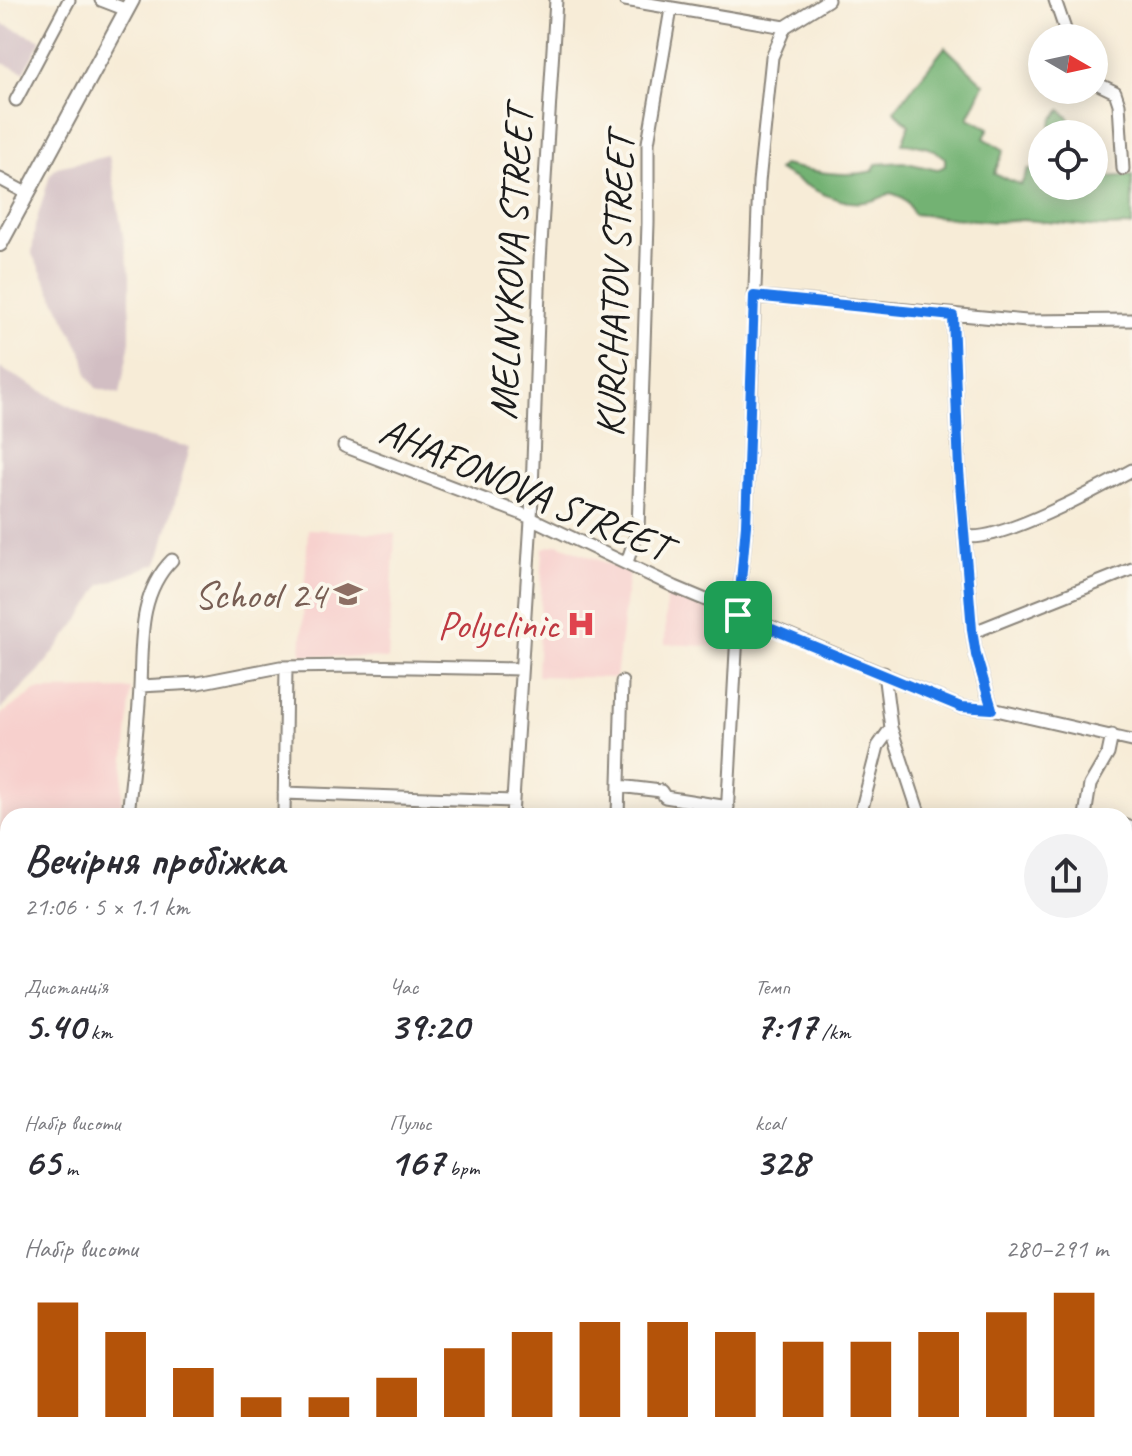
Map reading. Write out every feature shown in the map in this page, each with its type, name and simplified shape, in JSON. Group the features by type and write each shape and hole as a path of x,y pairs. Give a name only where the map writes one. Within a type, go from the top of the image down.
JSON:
{"main road":[{"path":"0,244 129,5"}],"street":[{"path":"16,100 69,0"},
{"path":"101,0 129,5"},
{"name":"MELNYKOVA STREET","path":"513,808 531,520 540,276 556,0"},
{"path":"625,0 785,27"},
{"path":"728,808 746,525 759,182 772,57 785,27 828,0"},
{"path":"1055,0 1063,24"},
{"name":"KURCHATOV STREET","path":"627,562 638,530 648,143 671,9"},
{"path":"1108,89 1115,92 1119,104 1123,169"},
{"path":"0,179 28,194"},
{"path":"754,296 1027,321 1132,320"},
{"path":"953,316 959,470 972,630 992,709"},
{"name":"AHAFONOVA STREET","path":"344,446 520,513 738,615 961,707 992,709 1132,741"},
{"path":"965,536 974,538 999,533 1132,470"},
{"path":"129,808 140,686 139,652 147,601 159,572 172,560"},
{"path":"972,630 979,630 1132,569"},
{"path":"140,686 198,683 286,667 520,669"},
{"path":"284,808 286,667"},
{"path":"884,673 891,728 917,808"},
{"path":"618,808 622,682"},
{"path":"862,808 878,746 891,728"},
{"path":"1087,808 1090,785 1108,754 1112,735"},
{"path":"619,786 661,791 665,797 714,808"},
{"path":"284,793 513,801"}],"shaded area":[{"path":"0,23 41,40 24,72 0,62"},
{"path":"109,156 130,275 130,341 120,394 96,388 88,376 84,357 32,254 35,226 50,175 57,167"},
{"path":"0,368 123,432 190,447 158,563 101,585 82,616 39,671 0,710"},
{"name":"School 24","path":"308,529 395,534 388,659 301,655"},
{"name":"Polyclinic","path":"558,544 629,572 616,678 537,676 543,548"},
{"path":"666,592 729,619 728,647 665,644"},
{"path":"131,689 121,808 0,808 0,715 37,690"}],"green space":[{"path":"945,47 984,84 968,118 989,128 984,138 1004,150 994,174 1021,185 1028,169 1028,200 1108,200 1108,177 1132,175 1132,226 1101,227 1024,220 995,222 913,214 904,200 895,194 861,202 846,201 832,198 778,170 783,165 850,174 873,171 876,164 903,162 937,170 945,166 945,158 936,151 902,144 909,125 894,111"},
{"path":"1061,110 1070,120 1052,120"}],"place":[{"name":"School 24","path":"348,594"},
{"name":"Polyclinic","path":"581,624"}],"route":[{"path":"754,296 953,316 959,470 972,630 992,709 961,707 738,615 746,525 754,296"}]}
